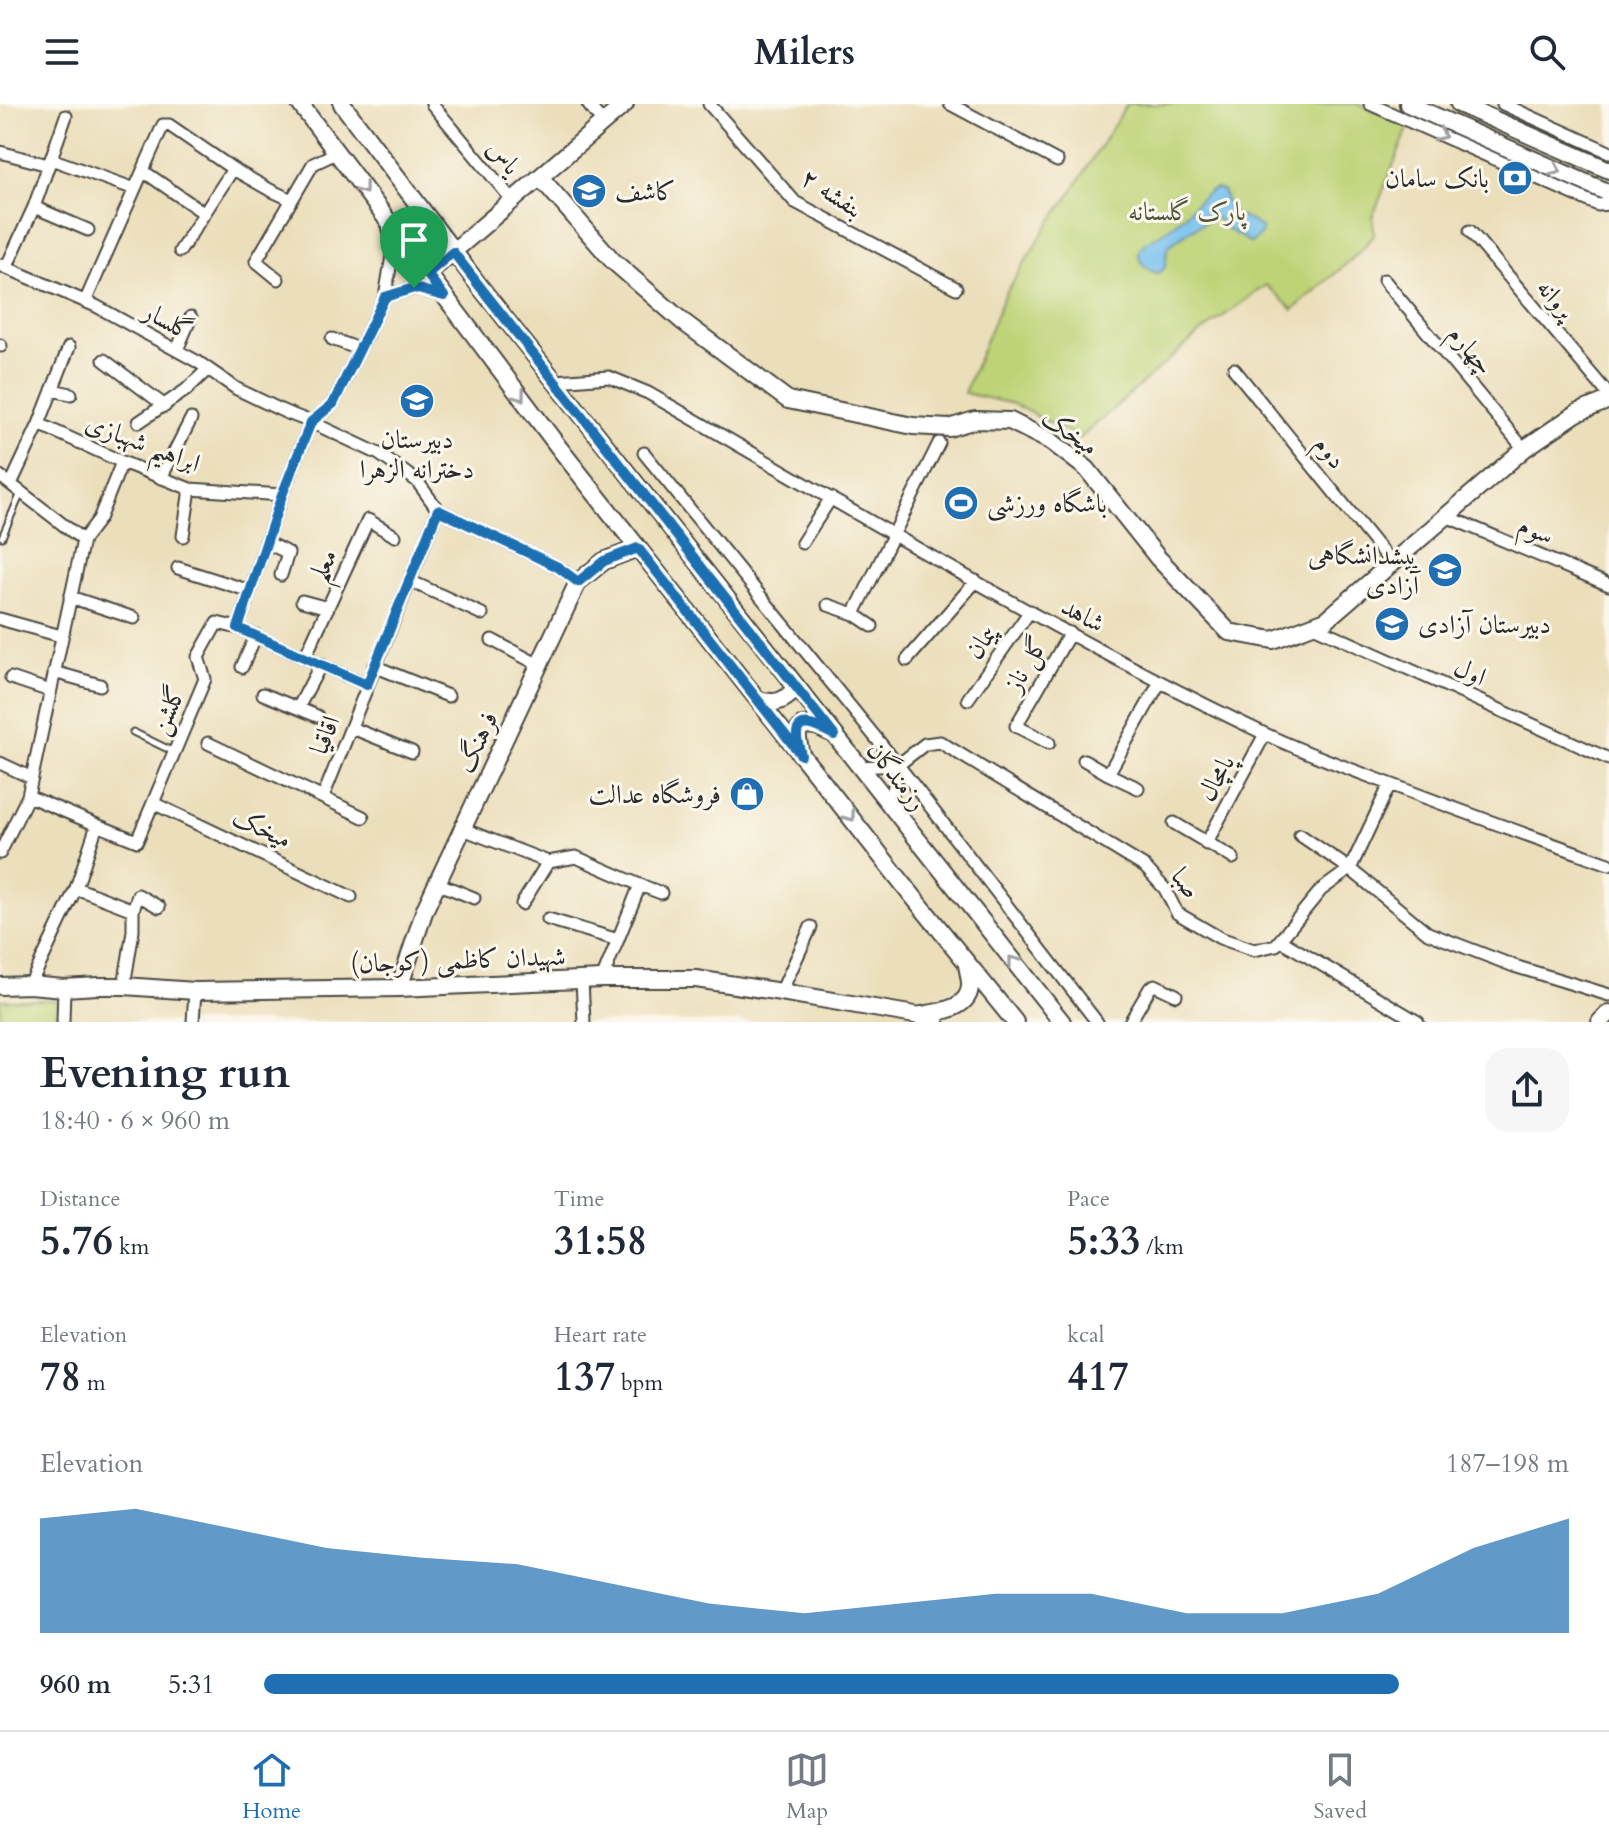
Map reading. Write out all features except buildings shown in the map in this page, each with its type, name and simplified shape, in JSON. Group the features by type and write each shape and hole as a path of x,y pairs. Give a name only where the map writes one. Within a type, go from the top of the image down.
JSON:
{"main road":[{"path":"300,104 552,439 1015,1022"},
{"name":"رزمندگان","path":"342,104 453,252 1062,1022"},
{"path":"427,274 625,104"},
{"path":"1408,104 1609,193"},
{"path":"1459,104 1609,170"},
{"name":"میخک","path":"540,177 613,261 682,321 788,400 913,426 949,428 975,420 1010,421 1052,442 1087,469 1158,558 1229,632 1273,640 1326,620 1524,449 1577,413 1609,398"},
{"name":"فرهنگ","path":"399,988 425,909 578,582 604,561 638,548"},
{"path":"758,700 781,702 794,690 791,681"},
{"path":"801,755 797,736 798,729 803,725 811,724 834,735"},
{"path":"915,1015 947,1011 964,1001 971,987 967,963"},
{"name":"شهیدان کاظمی (کوجان)","path":"0,986 124,986 195,991 696,979 915,1015"},
{"path":"1600,1022 1609,1013"},
{"path":"915,1015 936,1022"}],"street":[{"name":"یاس","path":"432,104 513,201"},
{"path":"588,104 603,123"},
{"name":"بنفشه ۲","path":"709,104 795,202 956,288"},
{"path":"950,104 1057,161"},
{"path":"1370,104 1598,205 1609,204"},
{"path":"1503,104 1605,150 1609,135"},
{"path":"3,266 34,207 66,116"},
{"path":"85,302 163,125 169,125 233,169 292,200"},
{"path":"0,152 49,162 135,189"},
{"path":"278,279 256,261 313,164 336,153"},
{"path":"180,251 233,169"},
{"path":"143,171 204,213"},
{"path":"34,207 88,230"},
{"path":"367,685 238,628 282,495 311,422 333,404 385,297 393,250 387,221"},
{"name":"پروانه","path":"1470,231 1609,398"},
{"name":"گلسار","path":"3,266 85,302 177,350 237,389 379,454 417,481 438,510"},
{"name":"چهارم","path":"1384,280 1524,449"},
{"path":"385,297 414,288 444,296"},
{"path":"177,350 191,317"},
{"path":"332,339 359,349"},
{"path":"16,488 69,347"},
{"path":"104,360 165,406"},
{"path":"139,422 186,390 208,369"},
{"name":"دوم","path":"1234,369 1392,564"},
{"name":"شاهد","path":"556,381 609,377 648,393 1030,611 1160,682 1265,734 1332,763 1609,864"},
{"path":"52,390 71,394"},
{"path":"161,478 191,419"},
{"name":"ابراهیم شهبازی","path":"39,424 190,489 282,495"},
{"path":"854,614 939,443"},
{"path":"644,453 898,765 1097,1022"},
{"path":"0,853 28,796 83,540 99,519 122,462"},
{"path":"0,476 83,540"},
{"path":"183,536 190,489"},
{"path":"802,543 831,498"},
{"path":"438,510 558,567 578,582"},
{"name":"اقاقیا","path":"323,797 438,510"},
{"name":"سوم","path":"1446,516 1609,585"},
{"name":"معلم","path":"305,657 368,520 395,536"},
{"path":"266,542 288,553 281,575"},
{"path":"178,568 250,591"},
{"path":"410,581 482,614"},
{"path":"907,660 976,581"},
{"path":"70,597 134,618"},
{"path":"302,601 328,608"},
{"path":"828,605 854,614 872,626"},
{"name":"پیمان","path":"968,699 1030,611"},
{"path":"0,619 61,636"},
{"name":"گلشن","path":"97,825 137,841 205,679 198,657 217,623 238,628"},
{"name":"اول","path":"1313,626 1609,759"},
{"name":"گل ناز","path":"1049,743 1016,726 1070,633"},
{"path":"242,667 256,635"},
{"path":"492,640 539,665"},
{"path":"298,708 321,664"},
{"path":"374,666 448,696"},
{"path":"54,672 100,685"},
{"path":"11,678 50,691"},
{"path":"1108,774 1160,682"},
{"path":"263,694 317,716"},
{"path":"352,728 412,752"},
{"name":"پامچال","path":"1206,844 1265,734"},
{"name":"صبا","path":"898,765 925,744 940,742 1145,867 1165,889 1177,913 1220,938 1254,950 1276,945 1280,940"},
{"name":"اقاقیا","path":"208,743 363,817"},
{"path":"1084,760 1138,788"},
{"path":"0,763 32,778"},
{"path":"859,767 898,765"},
{"path":"890,807 898,765"},
{"path":"1390,784 1350,869 1321,890 1280,940 1418,1022"},
{"path":"28,796 97,825 76,888 30,985"},
{"name":"میخک","path":"153,803 351,897"},
{"path":"1174,823 1233,858"},
{"path":"463,829 548,862 576,857 661,893"},
{"path":"1300,835 1350,869 1428,933 1514,966 1609,995"},
{"path":"522,904 548,862"},
{"path":"437,883 474,898"},
{"path":"602,979 640,885"},
{"path":"76,888 133,910"},
{"path":"124,986 133,931 133,910 138,895 159,907"},
{"path":"548,919 618,940"},
{"path":"781,992 811,927"},
{"path":"582,980 584,1022"},
{"path":"1130,1022 1146,993 1155,985 1176,995"},
{"path":"63,1022 64,988"},
{"path":"193,1022 195,991"}],"lane":[{"path":"2,537 16,488"},
{"path":"133,732 174,752"}],"green space":[{"name":"پارک گلستانه","path":"1127,104 1360,104 1409,126 1373,216 1374,236 1353,258 1293,310 1266,285 1196,336 1080,438 1013,404 964,393 1004,296"},
{"path":"0,1000 57,1000 55,1022 0,1022"}],"water":[{"path":"1216,189 1223,191 1231,211 1258,225 1262,229 1261,234 1251,243 1227,229 1217,218 1191,230 1167,248 1165,266 1161,271 1157,273 1144,266 1139,258 1143,245"}],"place":[{"name":"بانک سامان","path":"1515,178"},
{"name":"کاشف","path":"589,191"},
{"name":"دبيرستان دخترانه الزهرا","path":"417,401"},
{"name":"باشگاه ورزشی","path":"961,503"},
{"name":"پیشدانشگاهی آزادی","path":"1445,570"},
{"name":"دبیرستان آزادی","path":"1392,624"},
{"name":"فروشگاه عدالت","path":"747,794"}],"route":[{"path":"453,252 834,735 811,724 803,725 798,729 797,736 801,755 638,548 604,561 578,582 558,567 438,510 367,685 238,628 282,495 311,422 333,404 385,297 414,288 444,296 427,274 453,252"}]}
